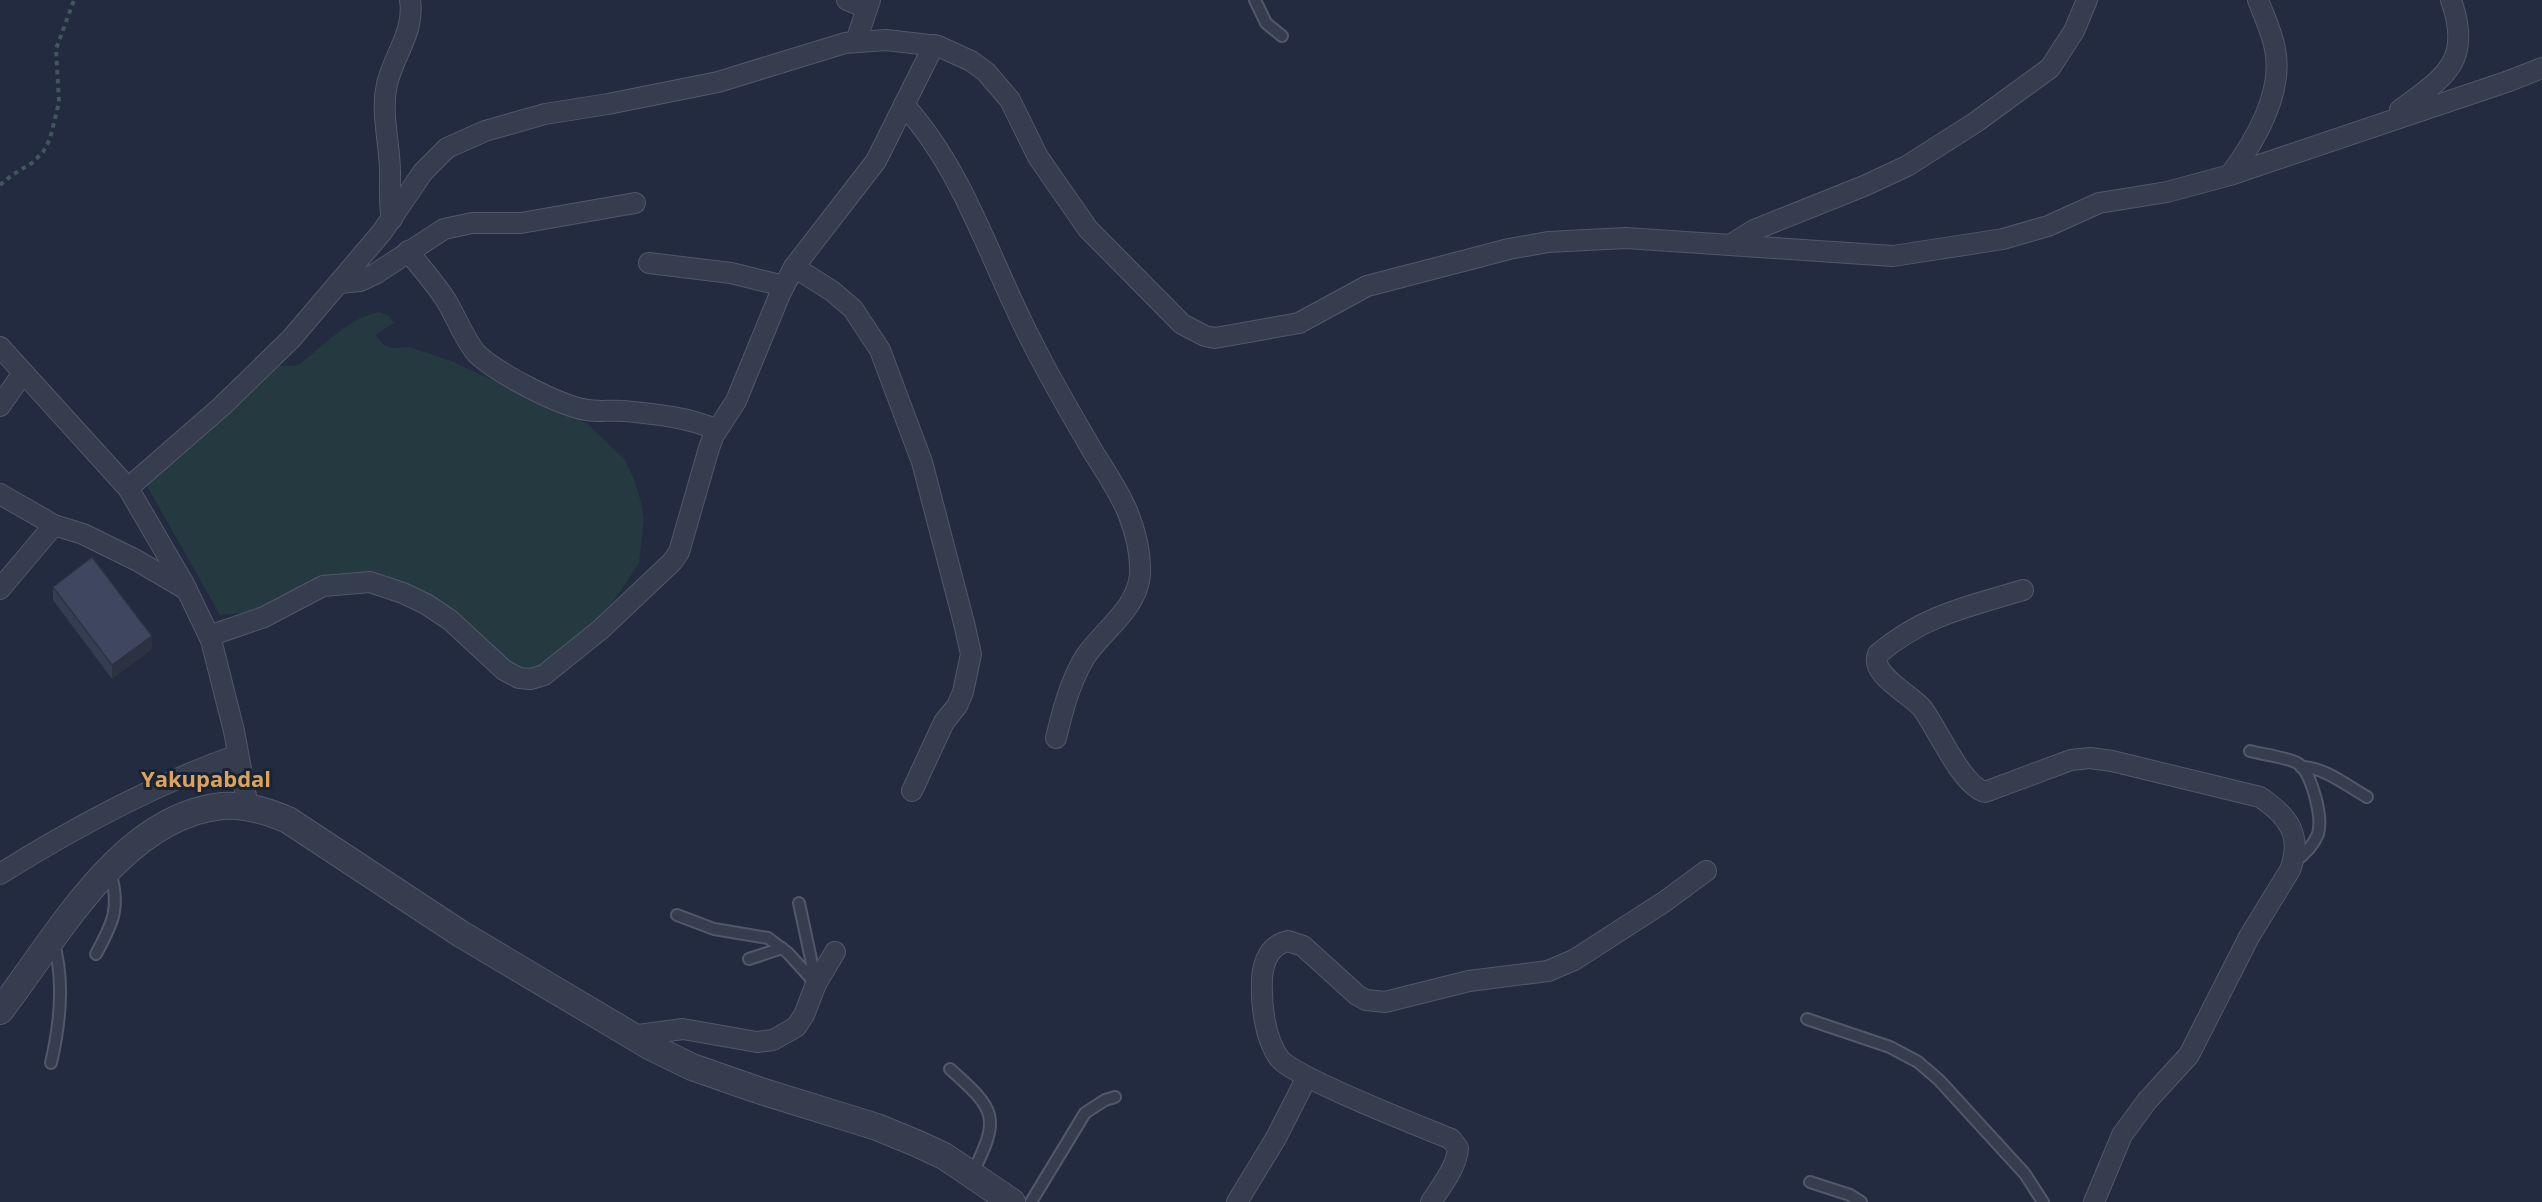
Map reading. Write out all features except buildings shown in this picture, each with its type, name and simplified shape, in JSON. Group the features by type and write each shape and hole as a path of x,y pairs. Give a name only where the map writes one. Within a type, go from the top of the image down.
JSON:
{"street":[{"path":"392,219 388,201 390,177 386,146 385,93 393,64 411,22 410,0"},
{"path":"848,0 868,4 856,41"},
{"path":"1730,245 1754,230 1864,186 1907,166 1976,122 2050,68 2074,31 2087,0"},
{"path":"2230,175 2244,156 2266,112 2277,70 2276,50 2258,0"},
{"path":"2386,121 2438,83 2449,67 2457,51 2460,37 2451,0"},
{"path":"128,488 256,374 291,339 392,219 411,188 436,158 465,138 545,114 718,82 753,73 814,51 856,41 886,40 934,45 971,61 1002,89 1010,100 1038,157 1088,229 1176,319 1205,336 1215,338 1299,324 1367,286 1509,249 1548,242 1605,239 1730,245 1867,256 1915,254 2024,234 2099,203 2167,192 2230,175 2542,68"},
{"path":"209,636 264,617 323,586 370,582 404,593 426,604 459,627 504,670 519,678 531,679 544,675 600,630 672,562 685,538 709,448 717,430 736,401 784,286 794,267 876,161 934,45"},
{"path":"904,105 927,133 946,164 1033,344 1119,495 1136,536 1140,557 1136,587 1121,614 1086,656 1074,678 1064,702 1056,738"},
{"path":"340,283 360,281 375,274 444,229 472,223 520,223 634,203"},
{"path":"408,251 445,299 478,355 506,374 544,394 586,410 676,417 700,422 717,430"},
{"path":"650,263 731,273 784,286"},
{"path":"794,267 832,291 853,309 873,336 888,366 925,472 971,654 963,692 957,706 944,723 912,791"},
{"path":"0,347 128,488 187,590 209,636 234,730 248,807"},
{"path":"0,406 23,373"},
{"path":"0,494 54,525 83,534 136,560 187,590"},
{"path":"0,588 54,525"},
{"path":"2023,590 1952,611 1910,629 1878,654 1876,660 1876,666 1927,715 1971,784 1985,792 2071,760 2090,758 2112,761 2260,797 2274,806 2287,821 2296,844 2294,862 2249,937 2189,1055 2147,1101 2122,1136 2094,1202"},
{"path":"0,874 57,838 183,774 237,755"},
{"path":"0,1011 53,939 109,871 138,843 166,824 194,812 223,806 248,807 288,820 461,934 631,1036 692,1067 877,1127 944,1156 1012,1202"},
{"path":"1431,1202 1455,1164 1458,1148 1451,1140 1307,1077 1279,1059 1266,1028 1262,981 1263,967 1273,948 1288,941 1303,946 1357,994 1366,1000 1385,1002 1469,981 1540,972 1558,967 1574,960 1664,902 1706,871"},
{"path":"631,1036 683,1029 757,1042 773,1040 795,1027 804,1015 813,981 835,952"},
{"path":"1237,1202 1276,1138 1307,1077"}],"lane":[{"path":"1255,0 1266,23 1282,36"},
{"path":"2250,751 2297,763 2312,788 2319,824 2318,834 2311,846 2294,862"},
{"path":"2301,767 2315,768 2329,774 2367,797"},
{"path":"96,954 113,923 117,900 109,871"},
{"path":"799,903 812,964 813,981"},
{"path":"676,915 714,929 768,938 782,948 813,981"},
{"path":"51,1063 58,1034 59,976 58,956 53,939"},
{"path":"749,959 782,948"},
{"path":"1807,1019 1890,1047 1918,1062 1939,1080 2025,1174 2043,1202"},
{"path":"950,1069 982,1097 990,1116 986,1146 972,1174"},
{"path":"1031,1202 1085,1113 1105,1100 1115,1097"},
{"path":"1810,1182 1850,1195 1861,1202"}],"path":[{"path":"0,185 32,163 43,152 50,139 59,102 56,49 74,0"}],"shaded area":[{"path":"379,312 388,315 394,323 375,335 384,345 393,348 410,347 449,360 588,424 625,460 634,479 644,520 639,563 614,601 588,627 540,666 527,672 520,671 467,625 332,578 300,586 250,613 220,615 147,486 149,480 213,428 250,388 276,366 300,364 358,319"}],"district":[{"name":"Yakupabdal","path":"206,779"}]}
